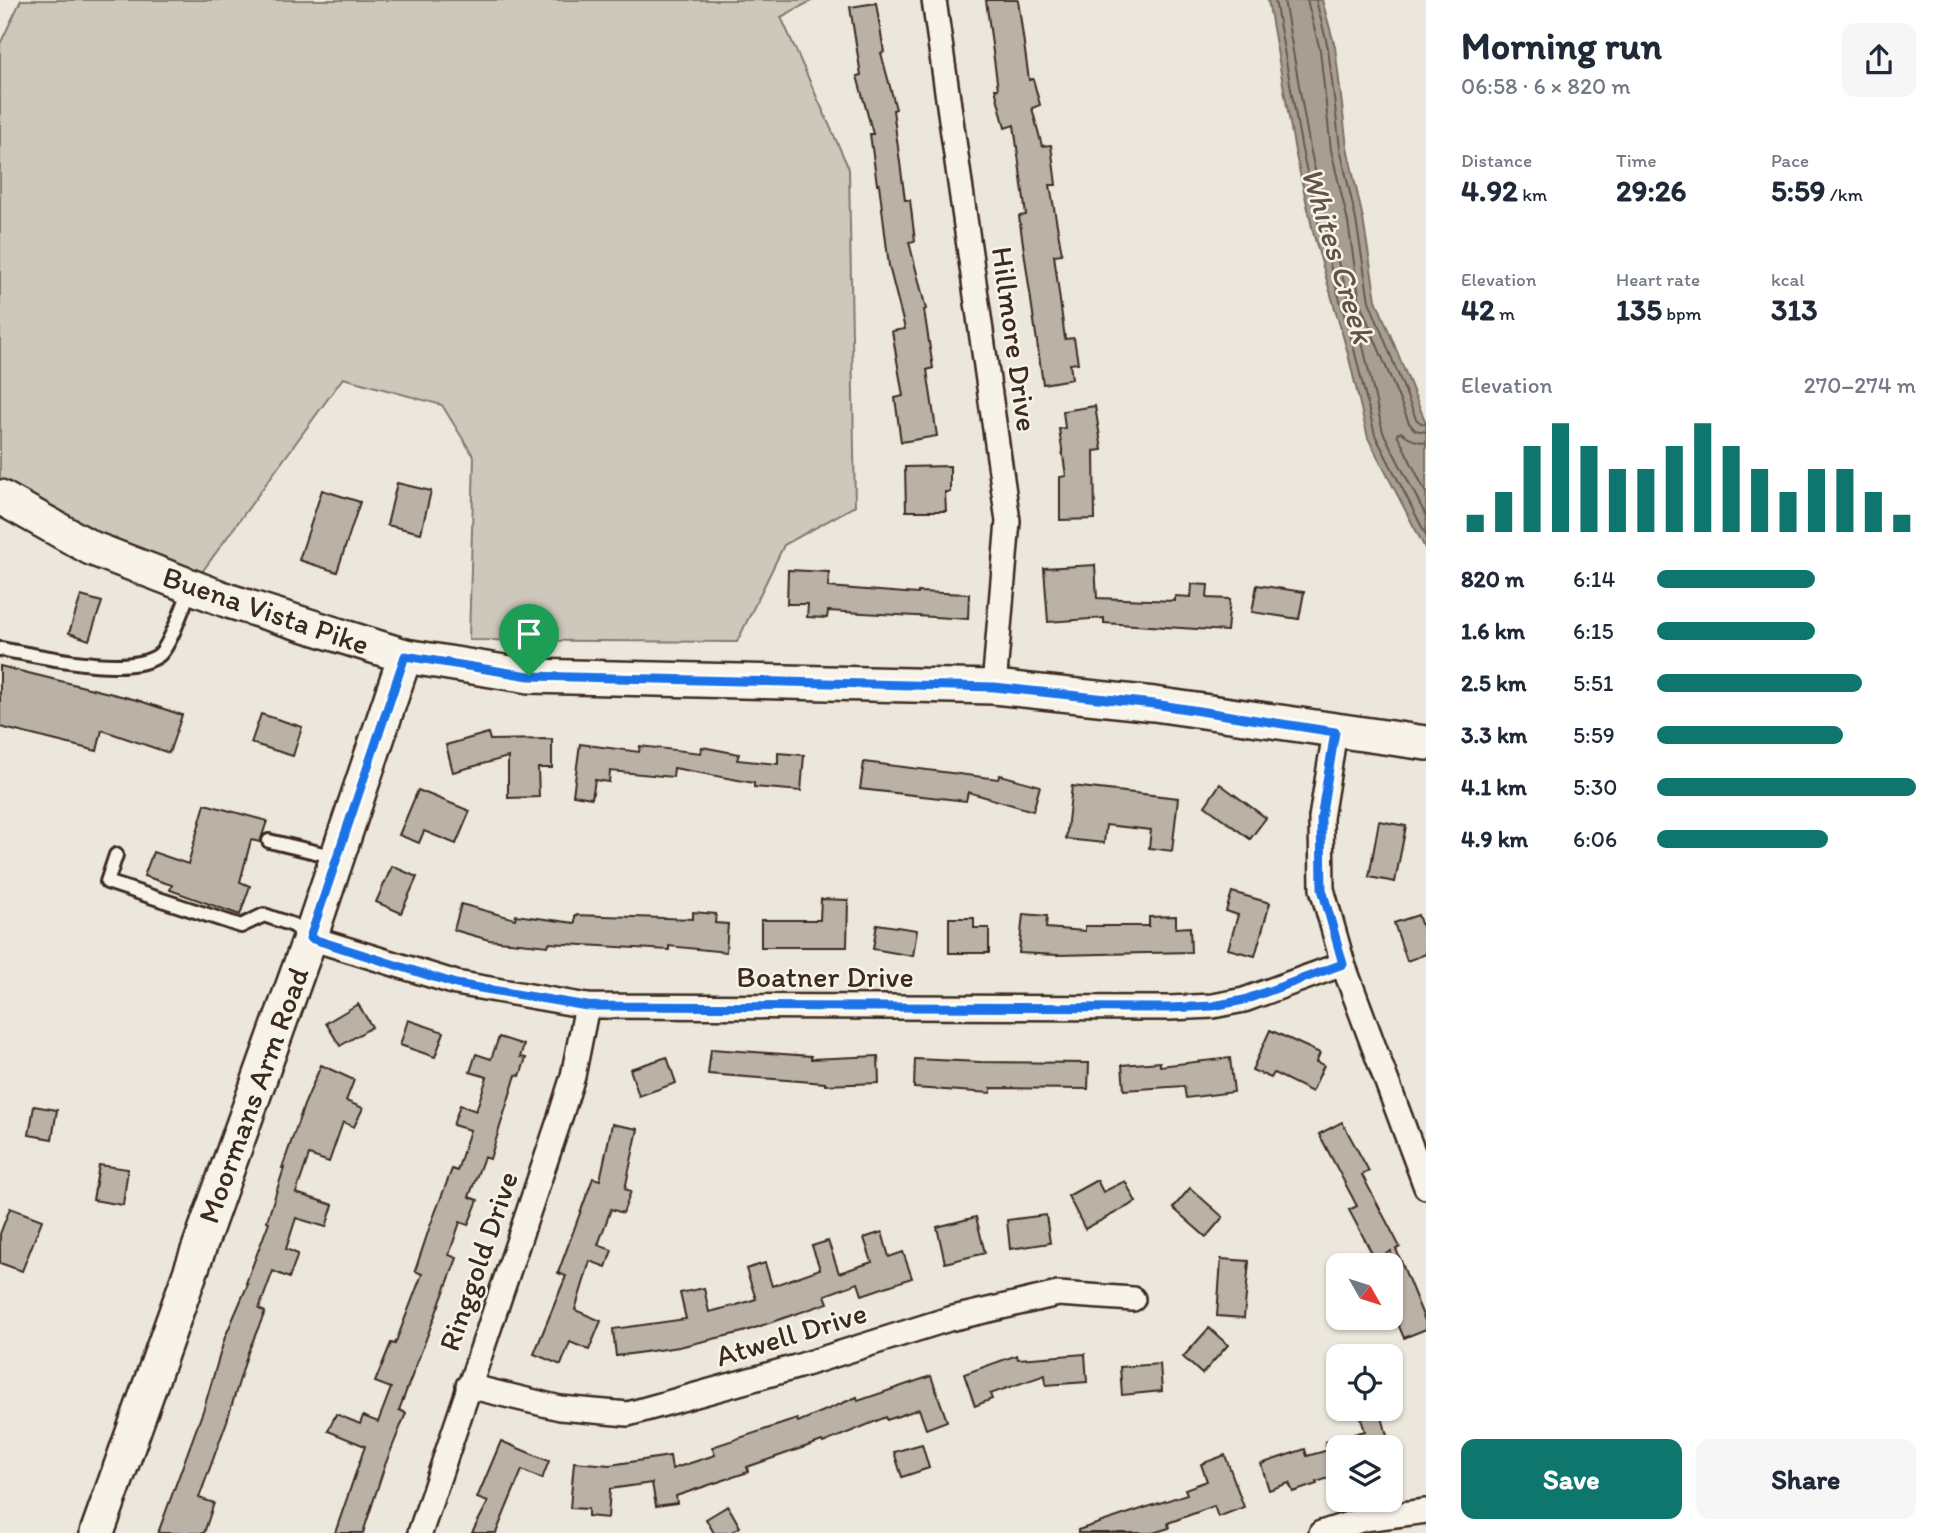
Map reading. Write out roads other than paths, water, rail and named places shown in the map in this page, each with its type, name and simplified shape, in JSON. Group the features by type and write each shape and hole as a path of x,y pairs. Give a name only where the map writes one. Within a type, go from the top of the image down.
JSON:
{"main road":[{"name":"Buena Vista Pike","path":"0,496 91,548 229,601 405,656 529,676 994,687 1154,704 1426,743"},
{"name":"Moormans Arm Road","path":"97,1533 310,938 405,656"}],"street":[{"name":"Hillmore Drive","path":"934,0 1008,521 994,687"},
{"path":"1335,732 1321,818 1322,889 1343,964 1426,1187"},
{"name":"Boatner Drive","path":"310,938 456,984 587,1006 1180,1008 1213,1006 1244,1000 1343,964"},
{"name":"Ringgold Drive","path":"420,1533 570,1088 587,1006"},
{"name":"Atwell Drive","path":"468,1386 560,1408 628,1415 796,1367 949,1319 1058,1294 1133,1299"},
{"path":"1321,1533 1364,1519 1426,1511"}],"lane":[{"path":"0,649 100,665 139,665 160,654 191,587"},
{"path":"269,841 337,857"},
{"path":"116,855 107,882 241,926 264,915 293,925 310,938"}],"water":[{"name":"Whites Creek","path":"1268,0 1322,0 1335,47 1347,147 1363,219 1376,300 1426,423 1426,550 1368,438 1347,350 1314,236 1295,151"}]}
